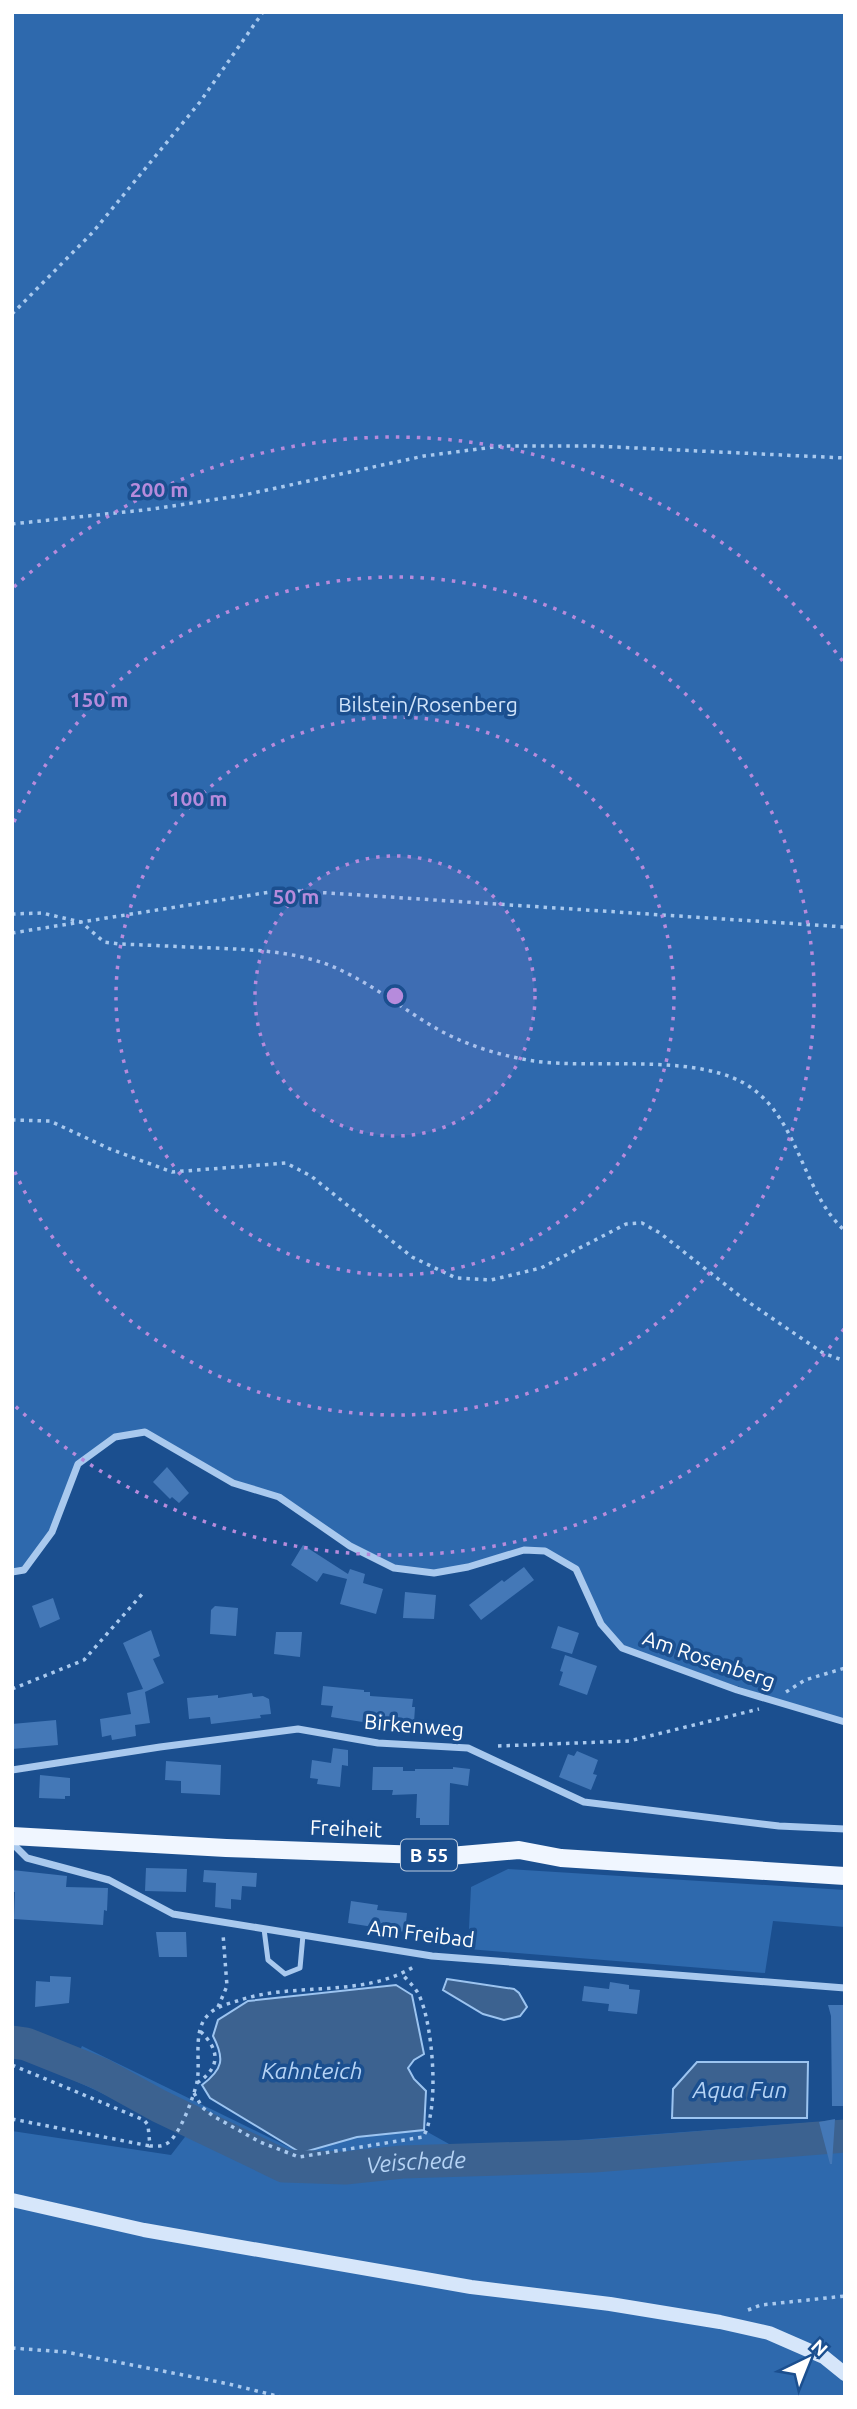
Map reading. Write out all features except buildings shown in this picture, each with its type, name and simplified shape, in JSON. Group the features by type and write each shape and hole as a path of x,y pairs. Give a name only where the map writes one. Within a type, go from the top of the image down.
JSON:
{"main road":[{"name":"Freiheit","path":"12,1836 226,1848 450,1856 519,1850 561,1858 845,1876"},
{"path":"12,2200 144,2230 471,2287 610,2304 720,2322 769,2333 824,2357 845,2374"}],"street":[{"name":"Am Rosenberg","path":"12,1572 24,1570 52,1532 78,1464 115,1437 145,1432 233,1483 279,1497 350,1546 394,1568 434,1573 468,1567 524,1550 545,1551 576,1569 601,1624 622,1648 737,1690 845,1722"},
{"name":"Birkenweg","path":"12,1770 298,1729 378,1743 468,1748 584,1802 779,1826 845,1829"},
{"name":"Am Freibad","path":"12,1843 27,1858 109,1880 173,1914 432,1956 845,1988"}],"lane":[{"path":"264,1929 268,1960 285,1974 300,1968 303,1935"}],"path":[{"path":"12,314 93,232 200,102 263,12"},
{"path":"12,524 65,520 231,497 424,456 502,446 608,447 845,458"},
{"path":"12,933 283,890 845,927"},
{"path":"12,914 42,914 81,922 104,942 291,953 352,975 439,1030 472,1045 502,1054 535,1061 572,1064 657,1064 734,1078 753,1089 768,1103 785,1128 825,1205 845,1231"},
{"path":"12,1120 50,1121 110,1150 172,1172 286,1163 311,1176 412,1257 456,1278 491,1280 541,1268 626,1224 642,1223 660,1233 761,1311 823,1353 845,1360"},
{"path":"12,1689 85,1660 142,1593"},
{"path":"468,1748 629,1741 754,1712 805,1680 845,1668"},
{"path":"219,2007 227,1986 223,1922"},
{"path":"12,2119 150,2146 166,2144 172,2140 179,2128 197,2083 200,2031 205,2018 219,2007 253,1995 363,1984 402,1974 432,1956"},
{"path":"194,2092 202,2107 213,2116 260,2142 299,2158 423,2137 430,2126 433,2068 421,1999 402,1974"},
{"path":"197,2083 211,2071 215,2056 209,2041 200,2031"},
{"path":"12,2065 144,2120 148,2125 150,2146"},
{"path":"720,2322 761,2305 845,2296"},
{"path":"12,2348 66,2352 281,2397"}],"green space":[{"name":"Bilstein/Rosenberg","path":"12,12 845,12 845,1722 622,1648 601,1624 576,1569 545,1551 524,1550 434,1573 394,1568 350,1546 279,1497 233,1483 145,1432 115,1437 78,1464 52,1532 24,1570 12,1572"},
{"path":"508,1869 845,1890 845,1927 773,1921 765,1973 468,1949 471,1887"},
{"path":"82,2046 301,2153 357,2137 424,2130 458,2149 845,2120 845,2397 12,2397 12,2131 171,2155 188,2133 67,2077"}],"water":[{"path":"447,1979 514,1989 527,2007 520,2016 504,2020 483,2014 443,1990"},
{"name":"Kahnteich","path":"396,1985 412,1995 424,2054 408,2068 426,2091 424,2130 357,2137 301,2153 210,2098 202,2085 214,2074 220,2063 213,2036 218,2020 248,2001"},
{"name":"Aqua Fun","path":"697,2062 808,2062 807,2118 672,2118 673,2089"}],"waterway":[{"name":"Veischede","path":"12,2042 26,2044 101,2074 159,2106 284,2166 345,2168 402,2162 594,2156 845,2136"}]}
